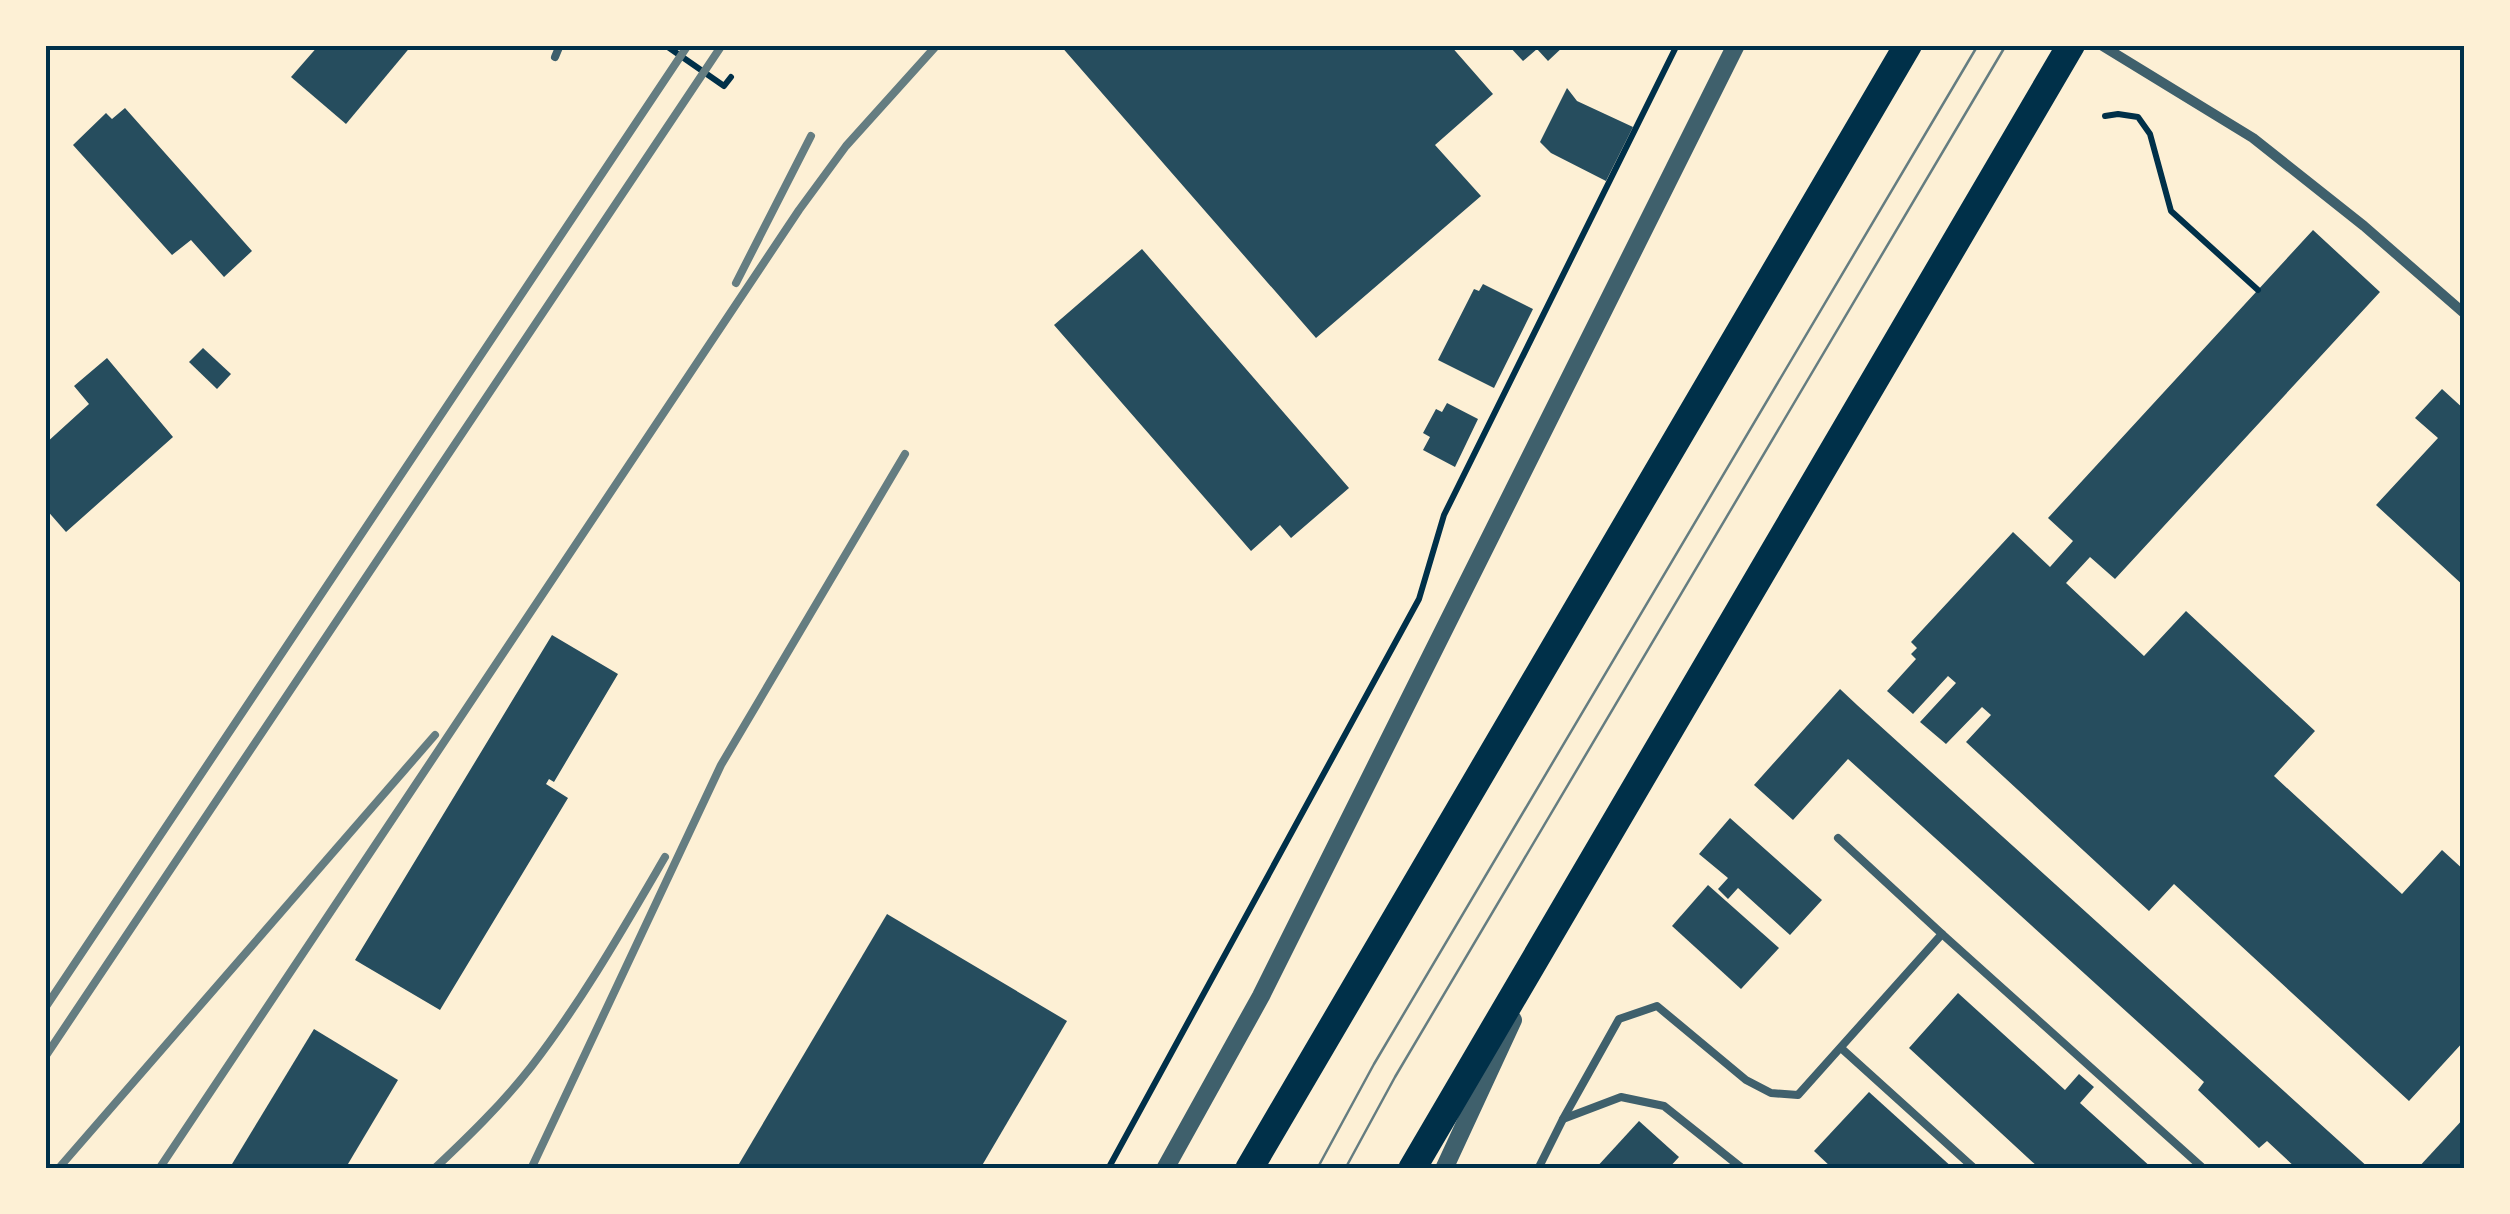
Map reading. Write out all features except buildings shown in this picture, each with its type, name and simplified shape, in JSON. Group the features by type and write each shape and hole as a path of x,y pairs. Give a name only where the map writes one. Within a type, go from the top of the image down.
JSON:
{"highway":[{"path":"1249,1169 1908,45"},
{"path":"1412,1169 2071,45"}],"street":[{"path":"1164,1169 1261,996 1736,45"},
{"path":"2101,45 2253,138 2364,226 2465,314"},
{"path":"1444,1169 1557,926"}],"lane":[{"path":"555,57 560,45"},
{"path":"1838,838 2204,1169"},
{"path":"1538,1169 1619,1019 1657,1006 1746,1080 1770,1093 1798,1095 1942,934"},
{"path":"1841,1048 1976,1169"},
{"path":"1563,1120 1621,1097 1664,1106 1743,1169"}],"path":[{"path":"1108,1169 1419,599 1444,515 1677,45"},
{"path":"668,46 724,86 730,77"},
{"path":"2106,116 2138,118 2150,134 2171,211 2258,290"}],"tram line":[{"path":"1317,1169 1374,1064 1978,45"},
{"path":"1345,1169 1395,1077 2006,45"}],"railway":[{"path":"45,1008 688,45"},
{"path":"45,1057 722,45"},
{"path":"159,1169 799,210 846,146 937,45"},
{"path":"736,283 811,136"},
{"path":"531,1169 721,765 905,454"},
{"path":"58,1169 435,735"},
{"path":"434,1169 497,1107 550,1042 665,857"}]}
